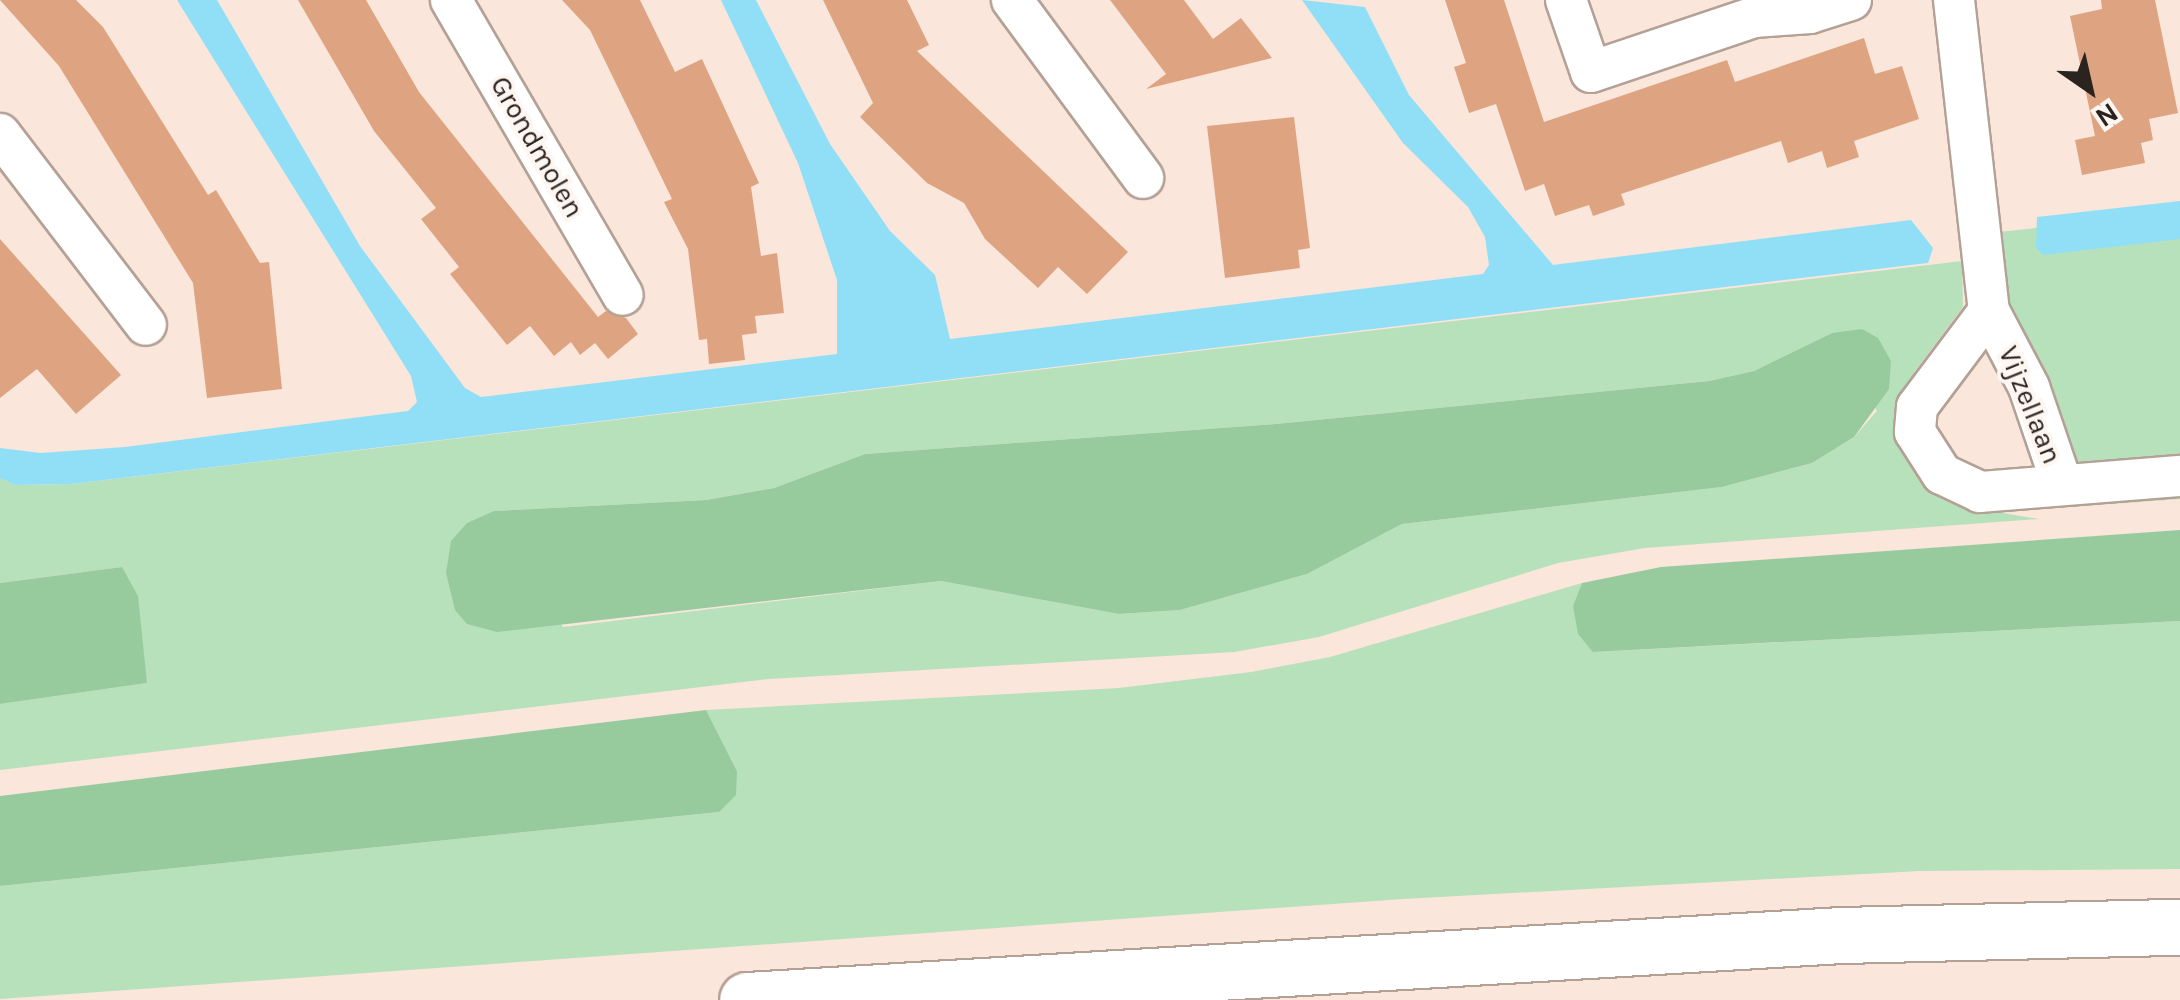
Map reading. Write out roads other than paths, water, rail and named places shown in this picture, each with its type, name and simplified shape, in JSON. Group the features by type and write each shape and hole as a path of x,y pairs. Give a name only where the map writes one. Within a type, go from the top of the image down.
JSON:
{"highway":[{"path":"747,1000 1803,937 2180,927"}],"street":[{"name":"Grondmolen","path":"452,0 623,294"},
{"path":"1012,0 1143,178"},
{"path":"1566,0 1592,72 1754,18 1810,13 1851,0"},
{"name":"Vijzellaan","path":"1954,0 1989,310 2029,386 2062,484 1980,492 1942,474 1915,432 1918,406 1989,310"},
{"path":"0,134 146,325"},
{"path":"2062,484 2180,476"}],"water":[{"path":"177,0 217,0 360,246 465,388 481,397 837,354 837,280 798,163 721,0 756,0 830,144 890,231 935,275 950,339 1483,274 1489,265 1485,237 1468,207 1403,143 1302,0 1365,7 1409,95 1553,265 1911,220 1933,248 1928,263 71,484 15,485 0,478 0,448 41,453 125,447 408,411 417,402 411,376"},
{"path":"2180,201 2180,239 2043,255 2036,248 2037,217"}]}
